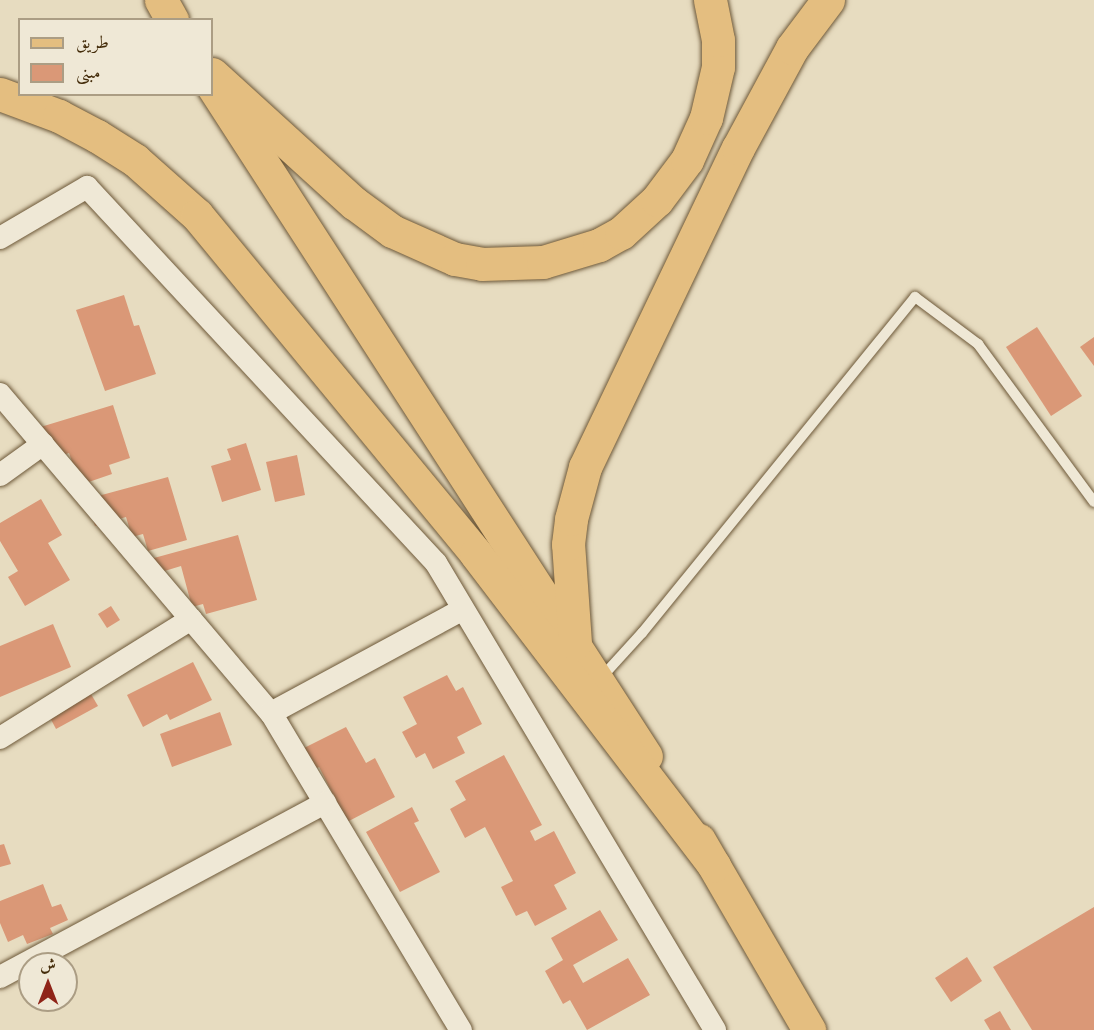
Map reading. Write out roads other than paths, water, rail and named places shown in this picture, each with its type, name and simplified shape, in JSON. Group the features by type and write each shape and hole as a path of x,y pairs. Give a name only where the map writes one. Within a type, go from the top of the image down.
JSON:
{"main road":[{"path":"161,0 171,18"},
{"path":"213,75 354,203 392,231 444,255 482,264 543,262 598,245 621,233 657,201 687,160 706,118 718,67 718,40 710,0"},
{"path":"575,643 568,544 575,501 585,467 738,148 792,48 828,0"},
{"path":"213,87 575,643 714,865 809,1030"},
{"path":"0,94 59,116 97,136 135,160 197,215 476,554 714,865"}],"street":[{"path":"0,238 87,187 436,562 715,1030"},
{"path":"0,394 271,713 461,1030"},
{"path":"0,475 43,444"},
{"path":"271,713 463,609"},
{"path":"0,738 190,618"},
{"path":"0,977 325,803"}],"lane":[{"path":"598,680 642,633 915,297 978,345 1094,502"}]}
